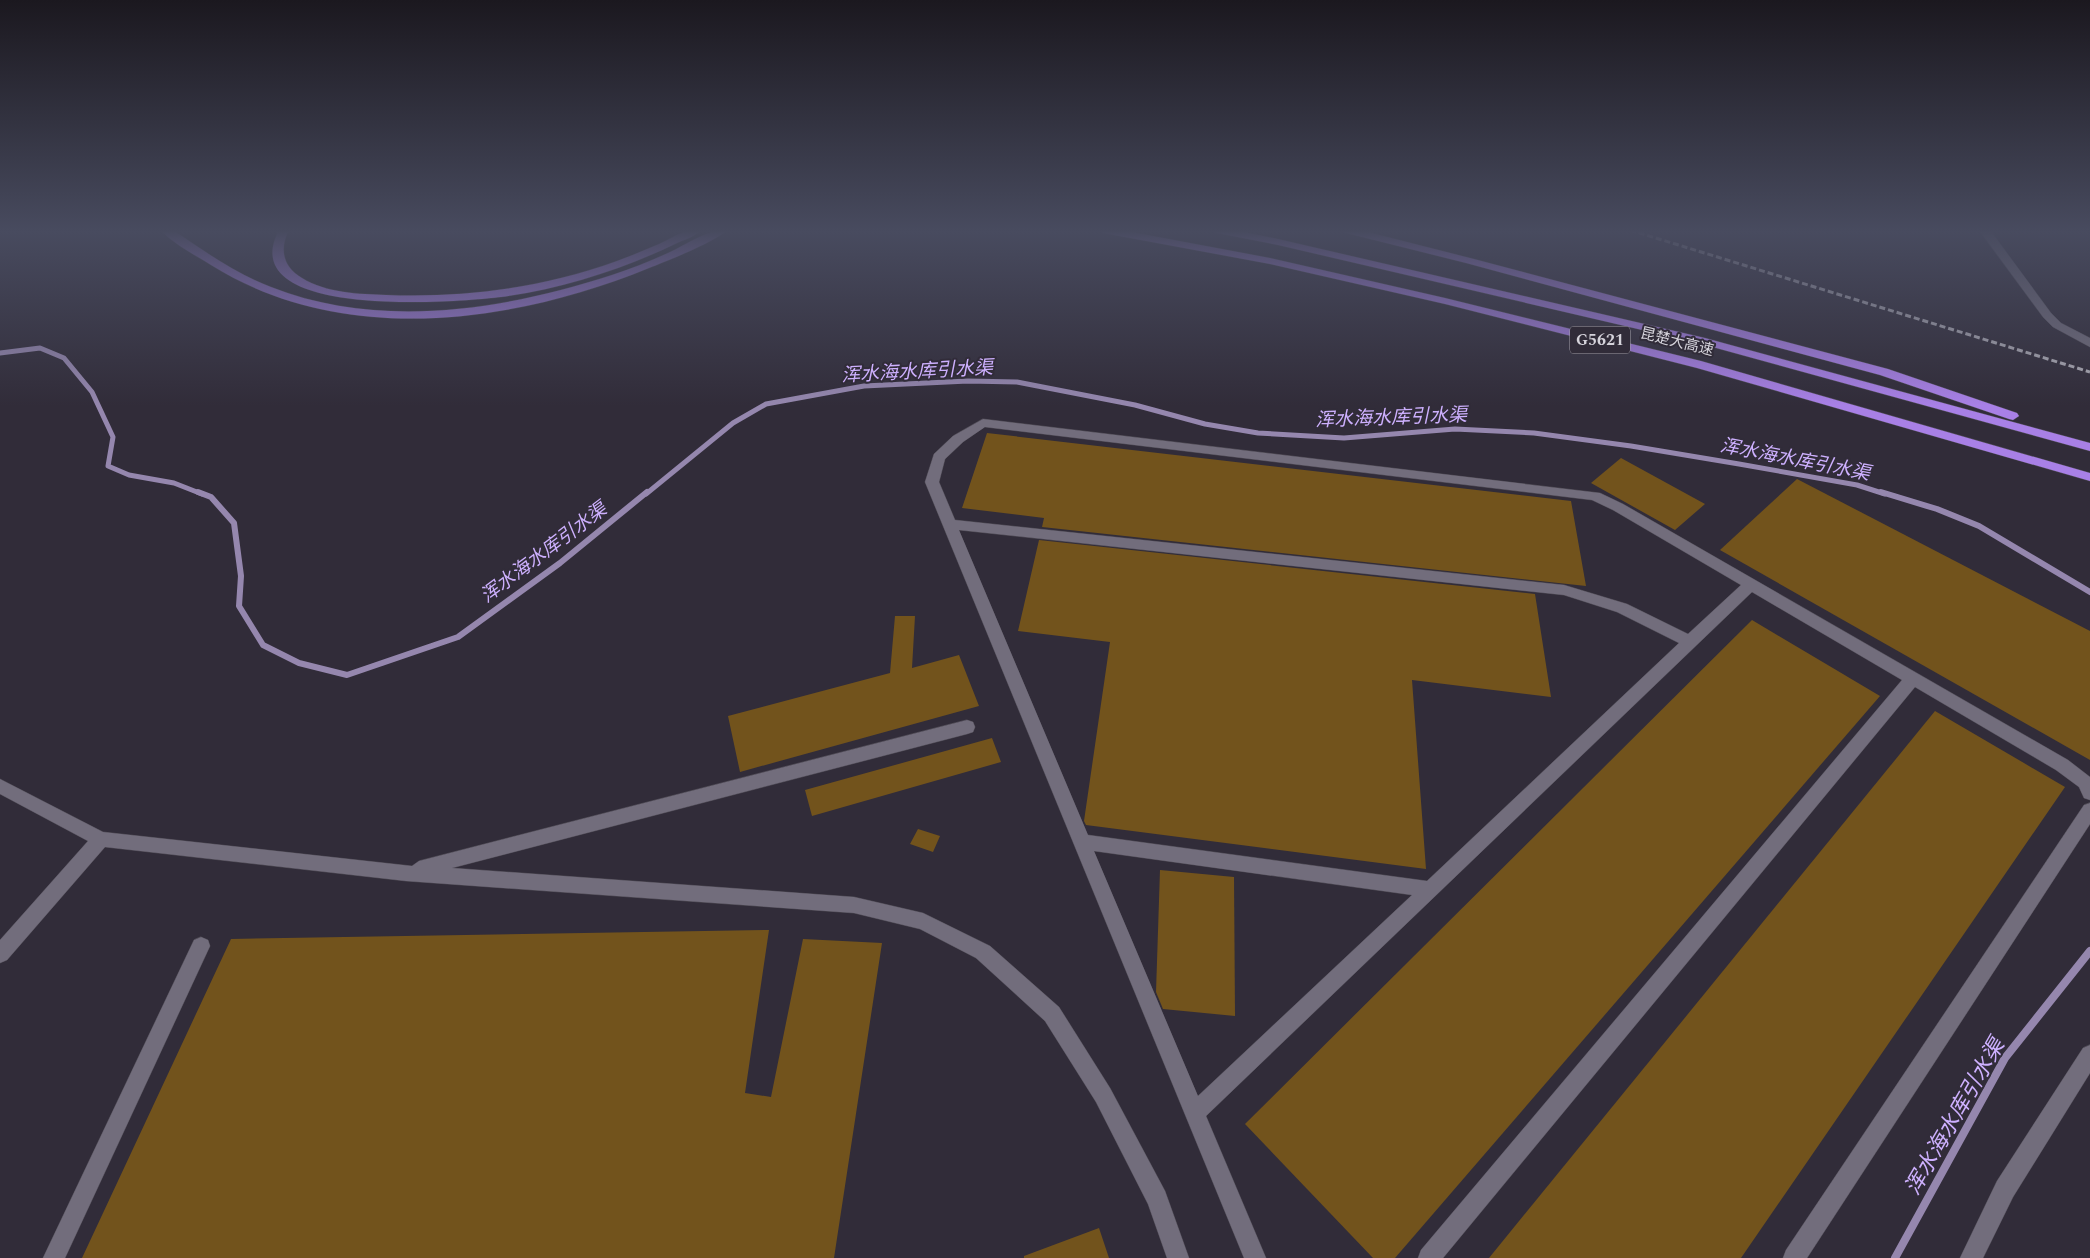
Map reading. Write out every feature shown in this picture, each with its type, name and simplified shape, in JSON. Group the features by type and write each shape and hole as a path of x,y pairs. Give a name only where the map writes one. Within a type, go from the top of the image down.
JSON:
{"highway":[{"path":"267,289 314,304 349,310 420,314 489,309 581,289"},
{"path":"321,289 334,293 360,297 415,300 491,295 528,289"},
{"name":"昆楚大高速","path":"1390,289 1710,367 2090,476"},
{"name":"昆楚大高速","path":"1480,289 1701,340 2090,447"},
{"path":"1573,289 1884,372 2090,443"}],"street":[{"path":"2028,289 2057,325 2090,343"},
{"path":"1255,1258 932,482 939,458 958,439 983,423 1595,496 1618,507 2062,765 2086,783 2090,793"},
{"path":"950,524 1564,590 1622,608 1690,642"},
{"path":"1195,1113 1751,584"},
{"path":"1429,1258 1913,678"},
{"path":"406,872 967,727"},
{"path":"0,786 100,839 406,872 854,905 923,921 983,952 1052,1014 1103,1095 1157,1200 1178,1258"},
{"path":"1794,1258 2090,810"},
{"path":"0,954 100,839"},
{"path":"1082,842 1430,889"},
{"path":"54,1258 201,946"},
{"path":"1971,1258 2004,1189 2090,1055"}],"building":[{"path":"987,433 1571,501 1586,586 1042,527 1044,518 962,508"},
{"path":"1621,458 1705,504 1675,530 1591,483"},
{"path":"1797,479 2090,631 2090,760 1720,550"},
{"path":"1039,540 1535,594 1551,697 1412,680 1426,869 1086,825 1084,821 1110,642 1018,631"},
{"path":"895,616 915,616 912,668 959,655 979,706 740,772 728,716 890,673"},
{"path":"1752,620 1880,696 1395,1258 1373,1258 1245,1124"},
{"path":"1935,711 2065,787 1741,1258 1489,1258"},
{"path":"992,738 1001,762 812,816 805,790"},
{"path":"918,829 940,836 933,852 910,844"},
{"path":"1160,870 1234,877 1235,1016 1163,1009 1156,992"},
{"path":"769,930 745,1093 771,1097 803,939 882,943 834,1258 82,1258 231,939"},
{"path":"1099,1228 1109,1258 1024,1258 1024,1256"}],"waterway":[{"name":"浑水海水库引水渠","path":"0,353 40,348 64,358 92,392 113,437 108,466 129,475 174,483 202,494"},
{"name":"浑水海水库引水渠","path":"646,494 733,423 766,404 864,386 968,381 1017,382 1135,405 1205,424 1258,433 1344,438 1455,429 1534,433 1631,446 1739,464 1857,485 1885,494"},
{"name":"浑水海水库引水渠","path":"198,492 211,497 234,523 241,576 239,606 263,645 299,663 347,675 458,637 560,563 647,492"},
{"name":"浑水海水库引水渠","path":"1881,492 1937,509 1979,526 2090,592"},
{"name":"浑水海水库引水渠","path":"1895,1258 2005,1058 2090,951"}],"railway":[{"path":"1820,289 2090,372"}]}
